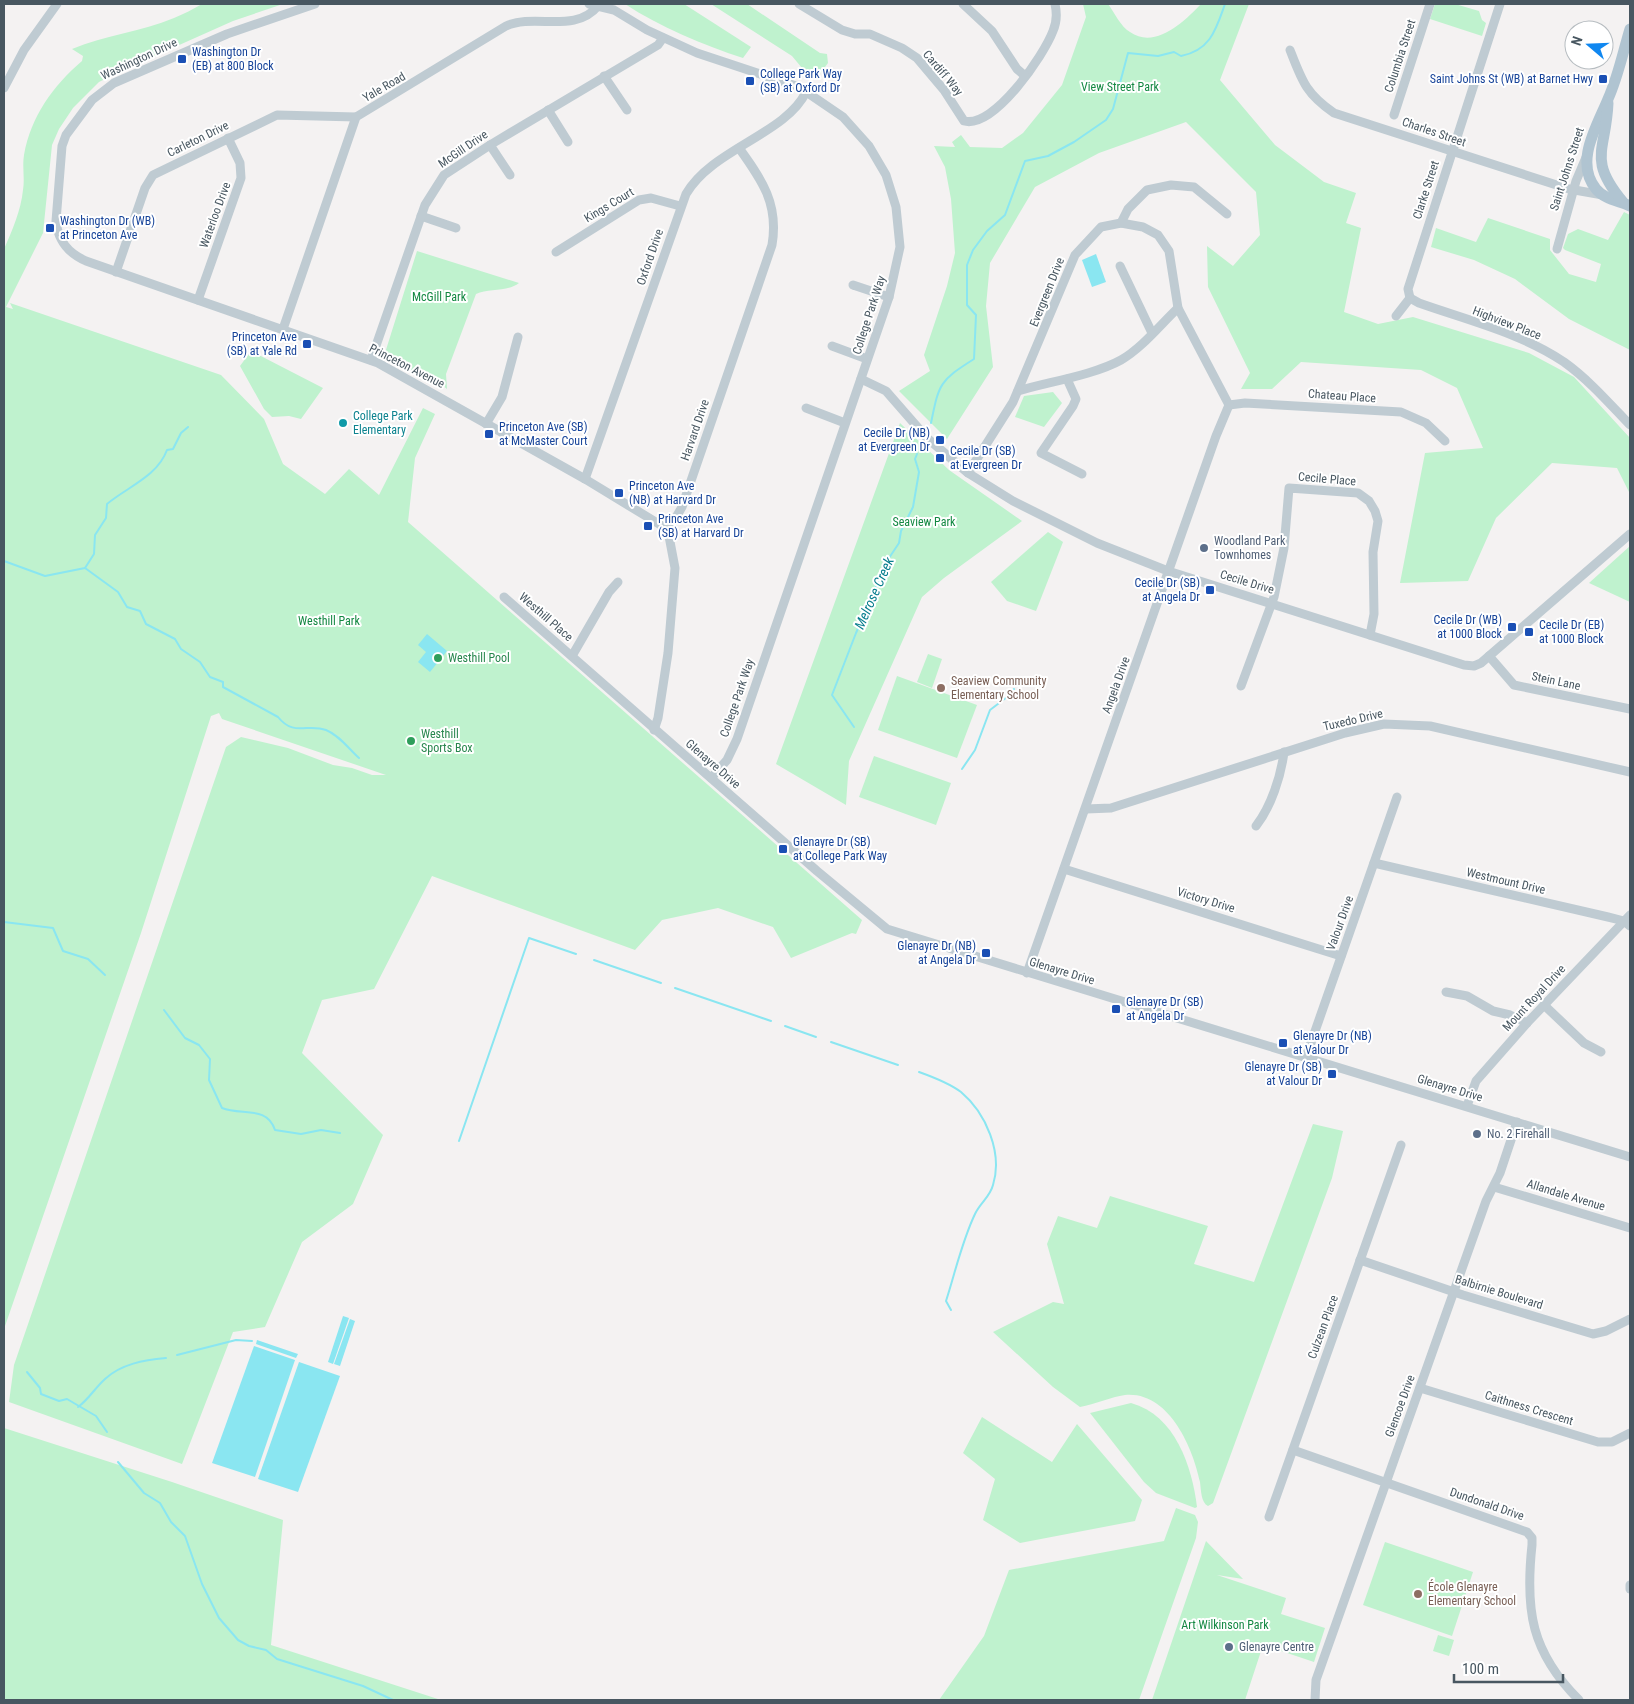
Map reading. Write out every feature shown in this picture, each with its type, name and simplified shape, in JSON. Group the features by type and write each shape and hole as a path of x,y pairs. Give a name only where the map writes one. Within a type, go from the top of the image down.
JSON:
{"main road":[{"name":"Saint Johns Street","path":"1628,205 1608,184 1601,162 1609,99 1630,29"},
{"name":"Saint Johns Street","path":"1587,154 1597,120 1609,99"},
{"path":"1587,154 1589,176 1595,188 1603,195 1628,205"}],"street":[{"path":"4,88 24,50 57,4"},
{"name":"Washington Drive","path":"61,242 56,221 62,146 66,135 96,96 126,77 219,37 315,4"},
{"path":"589,4 598,6"},
{"name":"Cardiff Way","path":"799,4 842,30 855,34 870,34 902,48 917,58 944,90 964,121 972,123 984,117 1004,101 1025,76"},
{"path":"962,4 992,31 1017,69 1025,76 1053,32 1056,22 1055,4"},
{"name":"Columbia Street","path":"1394,116 1430,4"},
{"name":"Clarke Street","path":"1410,298 1408,289 1500,4"},
{"name":"College Park Way","path":"598,6 617,11 663,38 734,67 786,82 806,92 842,118 869,146 886,175 896,208 900,247 889,297 737,738 727,760 711,778"},
{"name":"Yale Road","path":"283,329 356,117 506,26 524,20 570,21 594,12 598,6"},
{"name":"McGill Drive","path":"371,360 428,198 444,175 490,145 658,45 663,38"},
{"name":"Charles Street","path":"1290,50 1304,84 1316,101 1334,113 1574,190 1603,195"},
{"path":"604,76 627,110"},
{"name":"Oxford Drive","path":"585,480 680,206 688,189 703,172 797,108 806,92"},
{"path":"548,110 568,142"},
{"name":"Carleton Drive","path":"116,272 149,179 228,138 281,114 356,117"},
{"name":"Waterloo Drive","path":"198,300 241,178 240,163 228,138"},
{"path":"490,145 510,175"},
{"name":"Harvard Drive","path":"668,531 682,507 772,245 775,226 772,205 767,191 739,148"},
{"name":"Saint Johns Street","path":"1557,249 1582,163 1587,154"},
{"path":"1121,223 1128,209 1147,190 1171,185 1194,187 1226,214"},
{"name":"Kings Court","path":"556,252 644,198 658,199 680,206"},
{"path":"421,216 456,228"},
{"name":"Evergreen Drive","path":"968,473 1018,391 1075,255 1101,227 1121,223 1143,227 1158,235 1169,250 1178,308 1229,405"},
{"name":"Princeton Avenue","path":"61,242 69,251 80,258 116,272 371,360 585,480 668,531"},
{"path":"1120,266 1152,333"},
{"path":"853,285 889,297"},
{"path":"1396,316 1410,298"},
{"name":"Highview Place","path":"1410,298 1528,343 1564,363 1595,388 1630,425"},
{"path":"1018,391 1067,379 1120,361 1178,308"},
{"path":"486,424 502,397 518,338"},
{"path":"832,346 867,359"},
{"name":"Cecile Drive","path":"861,379 886,391 928,438 968,473 1013,501 1078,534 1117,552 1168,571 1469,666 1481,663 1490,656 1630,534"},
{"path":"1067,379 1076,399 1041,453 1082,474"},
{"name":"Chateau Place","path":"1229,405 1245,403 1401,412 1426,423 1444,441"},
{"name":"Angela Drive","path":"1027,974 1168,571 1229,405"},
{"path":"806,408 845,422"},
{"name":"Cecile Place","path":"1241,686 1272,603 1284,548 1289,488 1358,493 1369,501 1375,511 1378,522 1373,552 1374,614 1370,635"},
{"path":"654,730 658,718 668,653 675,568 668,531"},
{"path":"572,656 609,592 618,582"},
{"name":"Westhill Place","path":"504,597 572,656"},
{"name":"Glenayre Drive","path":"572,656 654,730 887,929 1027,974 1630,1156"},
{"name":"Stein Lane","path":"1490,656 1514,685 1630,709"},
{"name":"Tuxedo Drive","path":"1086,809 1112,808 1346,732 1384,724 1430,726 1630,772"},
{"path":"1256,826 1264,816 1282,765 1284,752"},
{"name":"Valour Drive","path":"1306,1057 1398,796"},
{"name":"Westmount Drive","path":"1374,863 1628,921"},
{"name":"Victory Drive","path":"1064,869 1341,956"},
{"name":"Mount Royal Drive","path":"1467,1106 1476,1080 1544,1005 1628,921"},
{"path":"1446,992 1467,996 1493,1011 1510,1015 1527,1023"},
{"path":"1544,1005 1584,1043 1601,1052"},
{"name":"Glencoe Drive","path":"1315,1700 1316,1680 1486,1201 1494,1187 1517,1122"},
{"name":"Culzean Place","path":"1269,1517 1401,1145"},
{"name":"Allandale Avenue","path":"1494,1187 1630,1228"},
{"name":"Balbirnie Boulevard","path":"1360,1260 1455,1292 1593,1334 1601,1334 1630,1319"},
{"name":"Caithness Crescent","path":"1420,1388 1598,1442 1612,1442 1630,1433"},
{"name":"Dundonald Drive","path":"1293,1450 1527,1532 1532,1538 1528,1588 1540,1646 1551,1666 1579,1700"}],"green space":[{"name":"Westhill Park","path":"202,4 283,4 233,21 121,71 99,82 73,108 59,129 52,145 43,233 6,307 13,309 10,303 221,375 264,419 283,464 325,494 349,469 379,495 423,408 435,414 415,458 408,522 862,920 856,934 852,933 791,958 773,927 718,908 662,920 635,950 432,876 374,989 322,1000 302,1053 383,1135 353,1204 302,1242 265,1327 233,1332 182,1464 9,1402 14,1365 226,747 241,737 288,748 333,765 352,768 372,775 386,775 222,719 219,713 211,716 141,933 4,1329 4,249 20,205 24,186 24,155 32,127 53,91 82,61 83,56 72,49 97,40 161,23"},
{"path":"625,4 684,4 751,47 743,58 728,53 667,28"},
{"path":"711,4 747,4 820,53 827,54 828,63 816,79 802,68 792,56"},
{"name":"View Street Park","path":"1083,4 1108,4 1127,30 1140,37 1149,38 1169,31 1187,18 1201,4 1249,4 1220,80 1275,145 1324,182 1356,193 1346,223 1361,228 1344,312 1378,324 1413,317 1529,353 1574,377 1630,438 1630,494 1617,468 1552,463 1496,518 1468,581 1400,583 1425,453 1483,448 1457,388 1421,370 1301,362 1272,389 1241,389 1250,373 1208,287 1207,246 1233,266 1260,235 1256,192 1186,122 1099,153 1035,187 990,263 986,306 993,367 947,439 899,391 930,371 924,355 947,286 955,253 951,199 945,167 934,146 955,147 952,142 961,135 970,147 1002,148 1023,133 1062,85 1086,17"},
{"path":"1435,4 1455,4 1479,11 1482,20 1486,23 1482,36 1430,19"},
{"path":"1624,212 1630,215 1630,350 1569,319 1515,279 1474,260 1431,247 1436,228 1476,242 1488,218 1550,239 1550,250 1569,274 1596,282 1601,264 1565,250 1563,248 1568,234 1578,229 1608,240"},
{"name":"McGill Park","path":"417,251 519,283 509,288 476,294 446,374 447,389 442,385 440,389 385,353"},
{"path":"251,351 323,388 301,419 289,416 272,417 264,409 240,366"},
{"path":"1053,392 1062,403 1044,427 1015,417 1024,396"},
{"name":"Seaview Park","path":"900,423 949,470 1022,521 944,578 922,597 849,761 846,805 776,764"},
{"path":"1048,532 1063,542 1036,611 1007,601 991,582"},
{"path":"1630,546 1630,602 1589,583"},
{"path":"928,654 942,659 932,688 917,682"},
{"path":"897,676 977,705 957,758 878,730"},
{"path":"874,756 951,783 936,825 859,797"},
{"path":"1313,1124 1343,1131 1332,1178 1213,1503 1208,1506 1203,1499 1197,1468 1185,1438 1166,1412 1154,1402 1141,1396 1125,1395 1080,1407 1053,1387 993,1332 1053,1302 1064,1304 1047,1244 1058,1216 1097,1228 1110,1196 1208,1226 1194,1264 1254,1282"},
{"path":"1131,1403 1146,1409 1159,1419 1170,1430 1179,1444 1191,1475 1197,1507 1195,1508 1156,1493 1144,1482 1090,1413"},
{"path":"982,1417 1052,1462 1077,1424 1142,1500 1135,1521 1020,1543 983,1520 995,1479 963,1453"},
{"path":"4,1428 283,1520 271,1645 441,1700 4,1700"},
{"path":"1176,1508 1195,1515 1198,1522 1196,1538 1139,1700 939,1700 984,1636 1009,1570 1164,1541"},
{"name":"Art Wilkinson Park","path":"1206,1541 1243,1579 1217,1575 1286,1598 1281,1614 1325,1628 1314,1662 1263,1645 1245,1700 1152,1700"},
{"path":"1385,1542 1473,1572 1452,1636 1363,1605"},
{"path":"1438,1635 1454,1640 1449,1656 1433,1651"}],"water":[{"path":"1096,254 1106,282 1092,287 1082,260"},
{"path":"427,634 447,651 430,672 418,662 426,652 418,645"},
{"path":"343,1316 349,1318 333,1364 328,1362"},
{"path":"350,1319 355,1321 340,1366 334,1364"},
{"path":"257,1340 298,1354 296,1358 256,1344"},
{"path":"254,1346 295,1360 255,1477 212,1463"},
{"path":"299,1362 340,1376 298,1492 258,1479"}],"waterway":[{"name":"Melrose Creek","path":"931,423 936,400 942,385 954,373 974,359 976,315 967,305 967,265 973,250 987,231 1005,215 1025,161 1048,156 1074,142 1106,120 1113,109 1128,53 1158,56 1174,52 1181,56 1199,49 1211,37 1219,22 1225,4"},
{"path":"4,561 45,576 85,568 94,554 95,535 106,518 107,504 149,474 167,450 173,449 181,433 188,427"},
{"name":"Melrose Creek","path":"854,727 832,695 887,561 899,543 901,531 913,507 919,472 915,459 917,454"},
{"path":"85,568 118,592 127,607 140,611 146,624 175,639 181,649 200,662 210,677 223,682 223,687 278,717 290,726 295,728 319,728 331,732 359,758"},
{"path":"962,769 975,750 990,710 1014,689"},
{"path":"4,922 53,928 63,951 88,959 105,975"},
{"path":"459,1141 529,938 576,954"},
{"path":"594,960 661,983"},
{"path":"675,988 771,1021"},
{"path":"164,1010 185,1038 199,1045 210,1059 209,1080 222,1108 260,1114 271,1122 275,1130 301,1134 321,1130 340,1133"},
{"path":"785,1026 816,1037"},
{"path":"831,1042 898,1065"},
{"path":"919,1072 951,1086 970,1101 985,1122 994,1147 996,1160 996,1173 992,1189 975,1214 959,1257 946,1301 951,1310"},
{"path":"177,1355 236,1340 252,1341"},
{"path":"78,1407 105,1379 118,1370 141,1362 166,1358"},
{"path":"27,1372 40,1388 41,1394 59,1401 67,1399 96,1416 107,1432"},
{"path":"118,1462 144,1493 160,1503 171,1522 185,1536 202,1584 219,1618 238,1640 249,1646 266,1650 277,1659 363,1686 393,1700"}],"place":[{"name":"Washington Dr (EB) at 800 Block","path":"182,59"},
{"name":"Saint Johns St (WB) at Barnet Hwy","path":"1603,79"},
{"name":"College Park Way (SB) at Oxford Dr","path":"750,81"},
{"name":"Washington Dr (WB) at Princeton Ave","path":"50,228"},
{"name":"Princeton Ave (SB) at Yale Rd","path":"307,344"},
{"name":"College Park Elementary","path":"343,423"},
{"name":"Princeton Ave (SB) at McMaster Court","path":"489,434"},
{"name":"Cecile Dr (NB) at Evergreen Dr","path":"940,440"},
{"name":"Cecile Dr (SB) at Evergreen Dr","path":"940,458"},
{"name":"Princeton Ave (NB) at Harvard Dr","path":"619,493"},
{"name":"Princeton Ave (SB) at Harvard Dr","path":"648,526"},
{"name":"Woodland Park Townhomes","path":"1204,548"},
{"name":"Cecile Dr (SB) at Angela Dr","path":"1210,590"},
{"name":"Cecile Dr (WB) at 1000 Block","path":"1512,627"},
{"name":"Cecile Dr (EB) at 1000 Block","path":"1529,632"},
{"name":"Westhill Pool","path":"438,658"},
{"name":"Seaview Community Elementary School","path":"941,688"},
{"name":"Westhill Sports Box","path":"411,741"},
{"name":"Glenayre Dr (SB) at College Park Way","path":"783,849"},
{"name":"Glenayre Dr (NB) at Angela Dr","path":"986,953"},
{"name":"Glenayre Dr (SB) at Angela Dr","path":"1116,1009"},
{"name":"Glenayre Dr (NB) at Valour Dr","path":"1283,1043"},
{"name":"Glenayre Dr (SB) at Valour Dr","path":"1332,1074"},
{"name":"No. 2 Firehall","path":"1477,1134"},
{"name":"École Glenayre Elementary School","path":"1418,1594"},
{"name":"Glenayre Centre","path":"1229,1647"}]}
